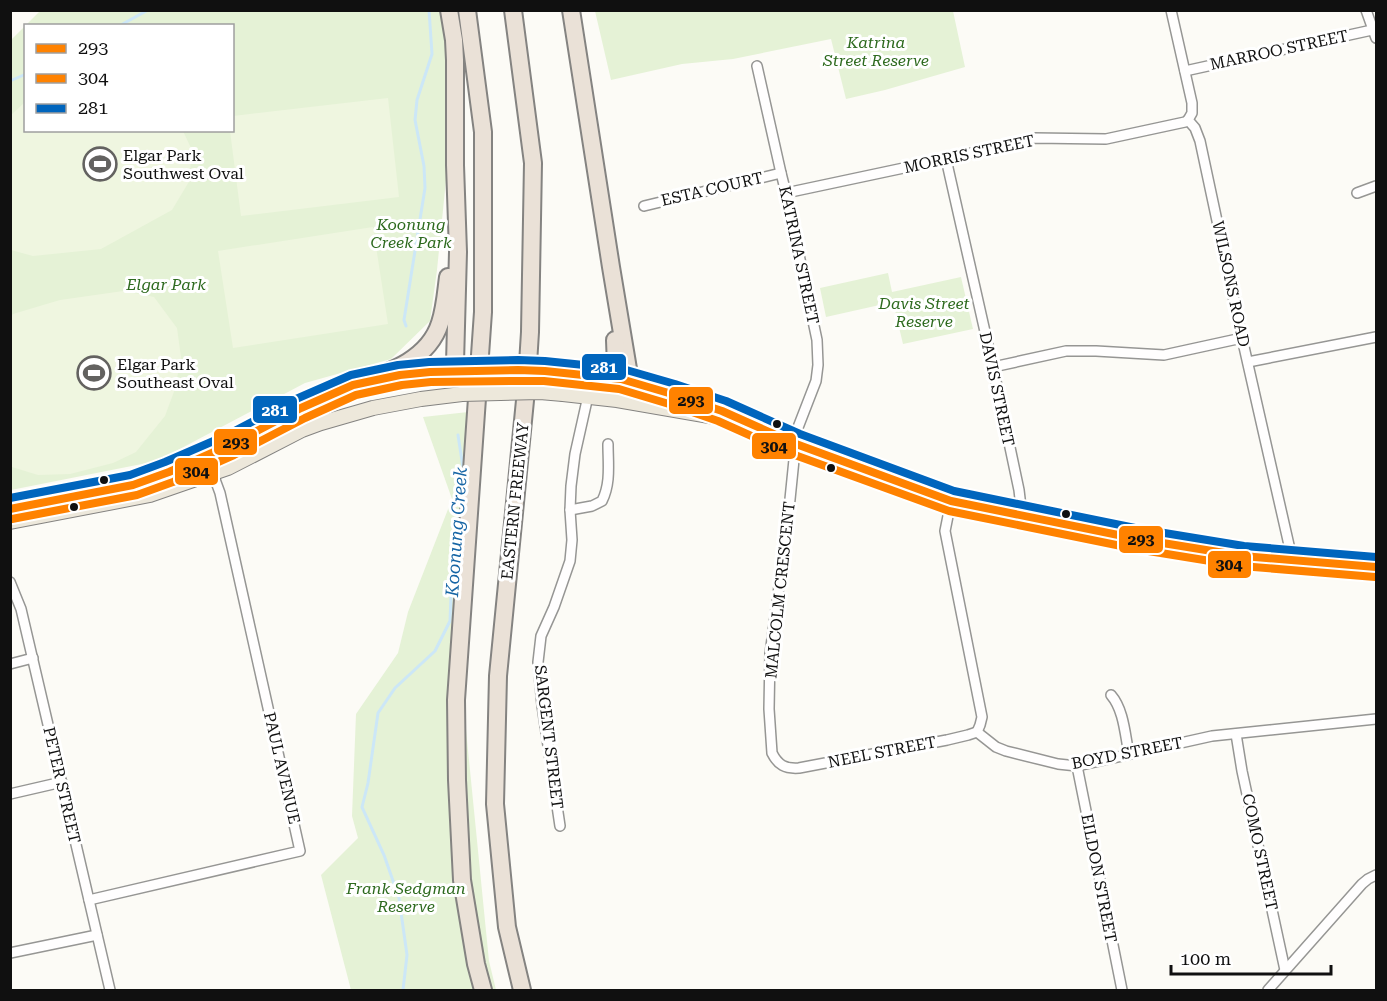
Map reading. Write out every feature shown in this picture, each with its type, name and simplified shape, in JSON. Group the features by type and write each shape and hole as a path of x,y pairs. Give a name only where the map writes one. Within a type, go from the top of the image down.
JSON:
{"highway":[{"path":"449,10 455,60 458,252 455,363 463,373"},
{"path":"467,10 483,132 484,262 483,312 456,700 457,780 462,880 476,964 483,990"},
{"name":"EASTERN FREEWAY","path":"513,10 533,163 530,332 498,676 495,804 507,927 522,990"},
{"path":"570,10 630,381"},
{"path":"353,385 401,367 419,353 435,335 443,312 456,225"},
{"path":"611,267 616,359 611,377"}],"main road":[{"path":"10,509 134,485 241,440 301,408 353,385 399,375 518,370 611,377 630,381 703,404 796,444 951,501 1243,556 1377,567"},
{"path":"463,373 495,392"},
{"path":"588,396 611,377"},
{"path":"10,522 216,480 228,468 302,430 373,408 421,399 495,392 540,392 588,396 750,425"},
{"path":"241,440 264,436 291,425 302,430"},
{"path":"205,455 216,480"}],"street":[{"name":"WILSONS ROAD","path":"1171,10 1192,103 1192,113 1188,120 1195,128 1200,141 1289,545 1290,561"},
{"path":"1366,10 1374,34"},
{"name":"MARROO STREET","path":"1185,71 1374,34"},
{"name":"KATRINA STREET","path":"757,66 815,327 818,353 816,381 797,430 796,444"},
{"name":"MORRIS STREET","path":"786,193 1034,138 1106,139 1188,120"},
{"name":"DAVIS STREET","path":"946,159 1019,490 1020,515"},
{"name":"ESTA COURT","path":"644,206 781,173"},
{"path":"1358,193 1377,186"},
{"path":"1248,362 1377,336"},
{"path":"993,367 1066,351 1164,355 1242,338"},
{"name":"SARGENT STREET","path":"560,826 538,662 541,636 570,561 572,540 570,510 575,454 588,396"},
{"path":"570,510 592,506 602,501 607,491 608,444"},
{"name":"MALCOLM CRESCENT","path":"786,767 780,765 772,753 769,682 770,654 796,444"},
{"name":"PAUL AVENUE","path":"89,900 300,851 216,480"},
{"path":"951,501 945,531 982,717 977,732"},
{"name":"PETER STREET","path":"10,582 21,609 110,990"},
{"path":"10,664 33,658"},
{"path":"1111,695 1118,705 1130,754"},
{"name":"BOYD STREET","path":"977,732 996,747 1006,751 1058,764 1077,766 1212,736 1377,720"},
{"name":"NEEL STREET","path":"786,767 799,768 977,732"},
{"name":"COMO STREET","path":"1236,734 1285,970"},
{"name":"EILDON STREET","path":"1077,766 1122,990"},
{"path":"10,794 62,782"},
{"path":"1268,990 1362,884 1377,875"},
{"path":"10,953 97,935"}],"green space":[{"name":"Elgar Park","path":"40,11 447,11 451,130 430,321 391,359 305,383 157,461 11,490 11,40 24,27 24,132 234,132 234,24 27,24"},
{"name":"Katrina Street Reserve","path":"595,11 953,11 965,67 846,99 831,39 733,59 682,64 611,80"},
{"path":"388,98 399,197 241,216 230,132 234,132 234,116"},
{"name":"Elgar Park Southwest Oval","path":"24,103 24,132 183,132 191,148 190,180 172,210 101,249 33,256 11,250 11,115"},
{"path":"373,227 388,324 233,348 218,251"},
{"name":"Davis Street Reserve","path":"888,273 892,292 961,277 973,329 903,344 893,302 826,317 820,288"},
{"name":"Elgar Park Southeast Oval","path":"123,291 154,297 177,328 181,357 175,389 165,416 136,452 113,463 70,474 38,475 12,467 10,465 11,317 13,314 60,300"},
{"name":"Frank Sedgman Reserve","path":"477,411 463,700 489,961 496,990 351,990 321,875 358,838 352,816 356,714 398,653 408,612 452,499 423,417"}],"waterway":[{"path":"123,24 148,10"},
{"name":"Koonung Creek","path":"406,326 404,320 425,188 424,166 415,120 417,100 432,54 429,10"},
{"path":"10,81 24,75"},
{"name":"Koonung Creek","path":"458,435 464,474"},
{"name":"Koonung Creek","path":"403,990 407,955 399,898 384,855 362,807 368,783 378,713 395,688 435,651 450,621 453,546 462,505"}],"transit line":[{"name":"281","path":"10,498 130,475 225,436 296,399 351,375 398,365 429,362 545,361 623,369 675,384 726,401 800,434 954,491 1140,529 1244,546 1376,557"},
{"name":"293","path":"10,509 133,485 169,472 353,385 400,375 430,372 545,371 621,379 672,394 722,411 796,444 951,501 1138,539 1243,556 1376,567"},
{"name":"304","path":"12,519 137,495 234,455 305,418 356,395 402,385 431,382 544,381 619,389 669,404 718,421 792,454 949,511 1136,549 1241,566 1375,577"}],"place":[{"name":"Elgar Park Southwest Oval","path":"100,164"},
{"name":"Elgar Park Southeast Oval","path":"94,373"}],"park label":[{"name":"Koonung Creek Park","path":"411,233"}]}
